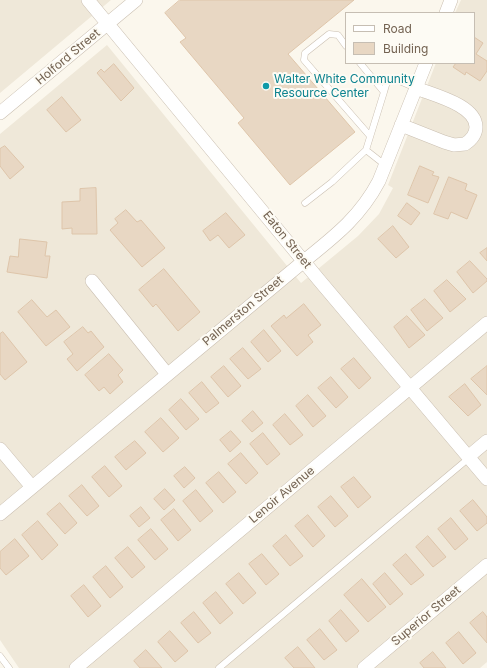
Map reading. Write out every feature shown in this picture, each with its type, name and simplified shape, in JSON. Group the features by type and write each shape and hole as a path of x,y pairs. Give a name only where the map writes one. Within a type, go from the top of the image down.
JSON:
{"street":[{"name":"Eaton Street","path":"88,0 487,479"},
{"name":"Holford Street","path":"0,113 136,0"},
{"path":"446,12 451,0"},
{"name":"Palmerston Street","path":"0,514 343,229 354,218 372,194 426,64"},
{"path":"401,124 454,145 465,144 474,136 476,123 470,111 416,88"},
{"path":"92,281 167,374"},
{"name":"Lenoir Avenue","path":"76,668 487,323"},
{"path":"469,457 487,441"},
{"path":"0,449 32,487"},
{"name":"Superior Street","path":"364,668 487,565"}],"lane":[{"path":"345,45 338,35 329,34 305,53 304,60 370,136"},
{"path":"361,64 384,92"},
{"path":"305,203 332,182 366,150 387,82 391,79 397,80 416,88"},
{"path":"366,150 385,165"},
{"path":"219,668 469,457"},
{"path":"0,656 9,668"}],"shaded area":[{"path":"0,0 111,0 0,93"},
{"path":"461,0 487,0 487,662 480,668 19,668 0,640 0,134 107,45 301,283 358,236 379,214 393,188 388,185 436,64 475,64 475,12 455,12"}],"building":[{"name":"Walter White Community Resource Center","path":"180,0 354,0 288,54 355,132 290,185 238,123 244,118 180,42 186,38 165,13"},
{"path":"475,38 483,43 476,54 487,61 487,71 480,81 466,72 465,75 453,67 455,64 475,64"},
{"path":"114,64 134,88 121,101 97,73 101,69 104,72"},
{"path":"62,97 81,120 66,132 47,110"},
{"path":"5,146 24,167 10,179 0,166 0,149"},
{"path":"420,166 434,172 432,175 439,177 428,203 408,195"},
{"path":"449,177 467,184 465,190 477,195 467,219 451,212 448,219 434,214"},
{"path":"96,188 97,234 72,234 72,228 62,229 62,202 80,201 80,189"},
{"path":"407,203 420,213 411,225 398,216"},
{"path":"126,210 137,222 141,220 165,248 142,267 110,230 118,223 115,219"},
{"path":"226,213 245,235 229,248 218,235 210,241 203,231"},
{"path":"393,226 409,247 396,258 378,239"},
{"path":"20,239 47,242 45,256 50,256 47,278 7,272 10,256 18,257"},
{"path":"487,248 487,261 480,253"},
{"path":"470,261 487,279 487,281 473,293 457,272"},
{"path":"164,269 200,312 178,331 156,304 153,307 139,290"},
{"path":"447,280 466,299 450,312 434,291"},
{"path":"425,299 443,318 427,331 411,310"},
{"path":"32,300 47,317 56,310 70,327 46,346 18,312"},
{"path":"304,304 321,325 308,335 313,342 297,356 271,326 284,315 286,318"},
{"path":"407,316 425,335 409,348 394,327"},
{"path":"83,327 88,333 91,331 104,347 77,371 67,359 73,354 64,342"},
{"path":"264,330 281,351 268,362 251,342"},
{"path":"3,332 27,362 5,380 0,374 0,334"},
{"path":"243,348 261,369 248,379 230,359"},
{"path":"109,354 123,370 118,375 123,382 110,394 104,387 99,391 85,375"},
{"path":"354,358 371,378 359,389 341,369"},
{"path":"224,366 241,386 228,397 211,377"},
{"path":"487,366 487,395 471,379"},
{"path":"331,377 348,397 336,408 318,388"},
{"path":"202,382 219,403 206,413 189,393"},
{"path":"465,384 481,405 468,416 449,397"},
{"path":"308,395 326,416 313,427 296,406"},
{"path":"181,399 199,419 186,430 169,410"},
{"path":"253,411 263,423 252,432 242,421"},
{"path":"285,414 303,435 290,445 273,425"},
{"path":"161,418 179,438 163,452 145,432"},
{"path":"231,431 241,442 230,452 220,440"},
{"path":"263,433 280,454 267,465 250,444"},
{"path":"135,441 146,453 126,470 115,457"},
{"path":"241,453 258,473 246,484 228,464"},
{"path":"105,466 122,486 109,497 92,477"},
{"path":"185,467 195,478 184,488 174,476"},
{"path":"219,472 236,492 223,503 206,483"},
{"path":"354,477 371,497 358,508 341,487"},
{"path":"82,485 99,506 87,516 69,496"},
{"path":"165,489 175,500 164,510 154,499"},
{"path":"196,490 213,511 200,522 183,501"},
{"path":"331,496 348,516 335,527 318,507"},
{"path":"473,500 487,517 487,523 477,531 460,511"},
{"path":"60,503 77,523 65,534 47,514"},
{"path":"141,507 150,518 139,527 130,516"},
{"path":"174,509 191,530 178,541 161,520"},
{"path":"308,515 325,536 313,547 295,526"},
{"path":"451,518 468,539 455,550 438,529"},
{"path":"38,521 58,545 42,560 22,535"},
{"path":"151,529 168,549 155,560 138,540"},
{"path":"286,535 303,556 290,566 273,546"},
{"path":"428,536 446,557 433,567 416,547"},
{"path":"15,539 29,556 6,575 0,568 0,552"},
{"path":"128,547 145,567 132,578 115,558"},
{"path":"262,554 279,574 266,585 249,564"},
{"path":"406,554 424,575 411,585 393,565"},
{"path":"106,566 123,587 110,598 93,577"},
{"path":"239,573 256,593 243,604 226,584"},
{"path":"385,573 403,594 390,605 373,584"},
{"path":"362,579 386,607 368,622 344,595"},
{"path":"84,585 101,606 88,617 71,596"},
{"path":"216,592 233,613 220,624 203,603"},
{"path":"341,610 359,631 346,642 329,621"},
{"path":"194,612 211,633 198,643 181,623"},
{"path":"483,612 487,617 487,643 470,623"},
{"path":"320,629 337,650 324,660 307,640"},
{"path":"170,631 188,651 175,662 158,642"},
{"path":"459,632 476,653 463,664 446,643"},
{"path":"298,647 315,668 294,668 285,658"},
{"path":"146,650 162,668 140,668 134,661"},
{"path":"433,652 446,668 424,668 420,663"}],"place":[{"name":"Walter White Community Resource Center","path":"266,86"}]}
